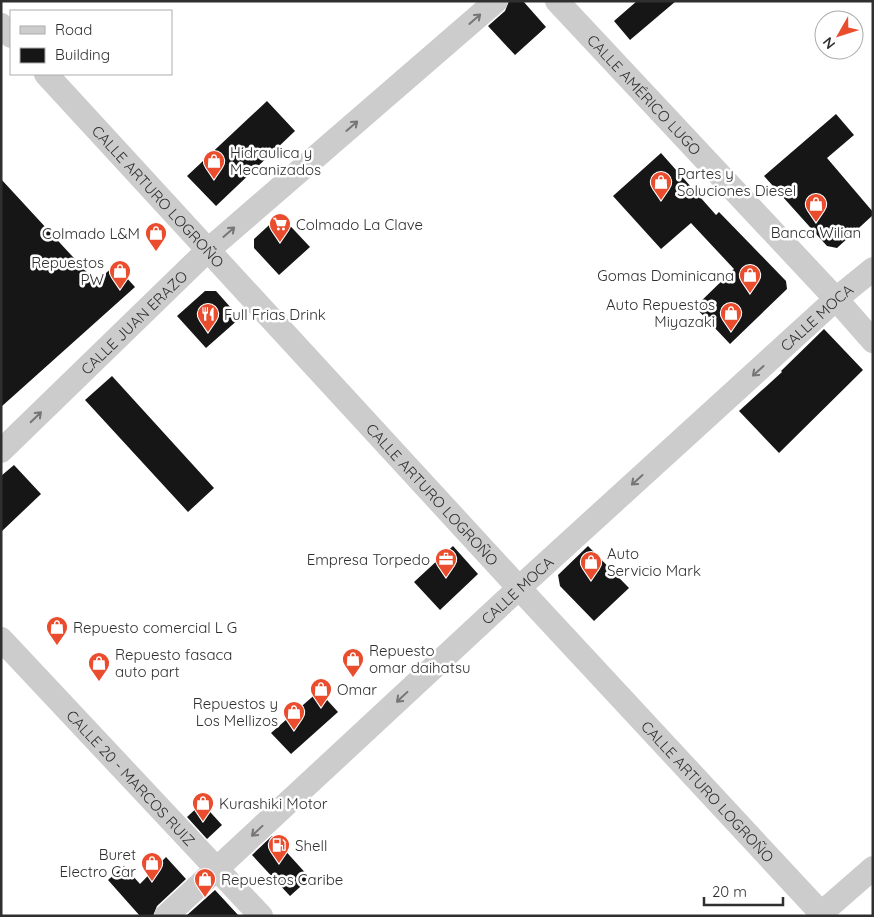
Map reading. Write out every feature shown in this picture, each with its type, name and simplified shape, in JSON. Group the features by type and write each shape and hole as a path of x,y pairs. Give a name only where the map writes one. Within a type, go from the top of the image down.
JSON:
{"street":[{"name":"CALLE JUAN ERAZO","path":"1,451 207,251 496,1"},
{"name":"CALLE AMÉRICO LUGO","path":"557,1 873,341"},
{"path":"1,24 10,35"},
{"name":"CALLE ARTURO LOGROÑO","path":"47,75 207,251 820,914"},
{"name":"CALLE MOCA","path":"166,916 519,588 836,299 873,269"},
{"name":"CALLE 20 - MARCOS RUIZ","path":"1,639 261,916"},
{"path":"820,914 873,868"}],"building":[{"path":"509,1 523,1 546,27 515,55 488,26 505,11"},
{"path":"637,1 676,1 630,40 614,21"},
{"path":"267,101 295,131 216,206 187,176"},
{"path":"836,114 854,135 827,158 873,212 873,215 837,248 827,246 764,176"},
{"path":"661,153 716,215 719,212 786,281 787,289 730,344 695,307 734,269 691,223 661,249 613,196"},
{"path":"1,179 96,282 115,265 135,287 1,407"},
{"name":"Colmado La Clave","path":"280,215 310,247 279,275 254,248 254,239"},
{"name":"Full Frias Drink","path":"205,291 216,291 240,318 206,348 177,316"},
{"path":"824,329 863,370 779,453 739,411 782,372"},
{"path":"112,376 214,488 188,512 85,400"},
{"path":"14,465 41,494 1,532 1,476"},
{"name":"Empresa Torpedo","path":"453,546 478,574 440,610 414,582"},
{"name":"Auto Servicio Mark","path":"588,546 629,588 594,621 560,586 558,575"},
{"path":"319,691 338,712 291,754 271,733"},
{"name":"Kurashiki Motor","path":"202,803 222,825 207,839 187,817"},
{"name":"Shell","path":"272,836 310,878 290,896 252,855"},
{"path":"166,857 186,879 157,906 153,916 140,916 108,880 124,866 140,884"},
{"path":"215,890 239,916 186,916"}],"place":[{"name":"Hidraulica y Mecanizados","path":"214,180"},
{"name":"Partes y Soluciones Diesel","path":"661,201"},
{"name":"Banca Wilian","path":"816,223"},
{"name":"Colmado La Clave","path":"280,243"},
{"name":"Colmado L&M","path":"156,252"},
{"name":"Repuestos PW","path":"120,290"},
{"name":"Gomas Dominicana","path":"750,294"},
{"name":"Auto Repuestos Miyazaki","path":"731,332"},
{"name":"Full Frias Drink","path":"208,333"},
{"name":"Empresa Torpedo","path":"446,578"},
{"name":"Auto Servicio Mark","path":"591,581"},
{"name":"Repuesto comercial L G","path":"57,646"},
{"name":"Repuesto omar daihatsu","path":"353,678"},
{"name":"Repuesto fasaca auto part","path":"99,682"},
{"name":"Omar","path":"321,708"},
{"name":"Repuestos y Los Mellizos","path":"294,731"},
{"name":"Kurashiki Motor","path":"203,822"},
{"name":"Shell","path":"279,864"},
{"name":"Buret Electro Car","path":"152,882"},
{"name":"Repuestos Caribe","path":"205,898"}]}
